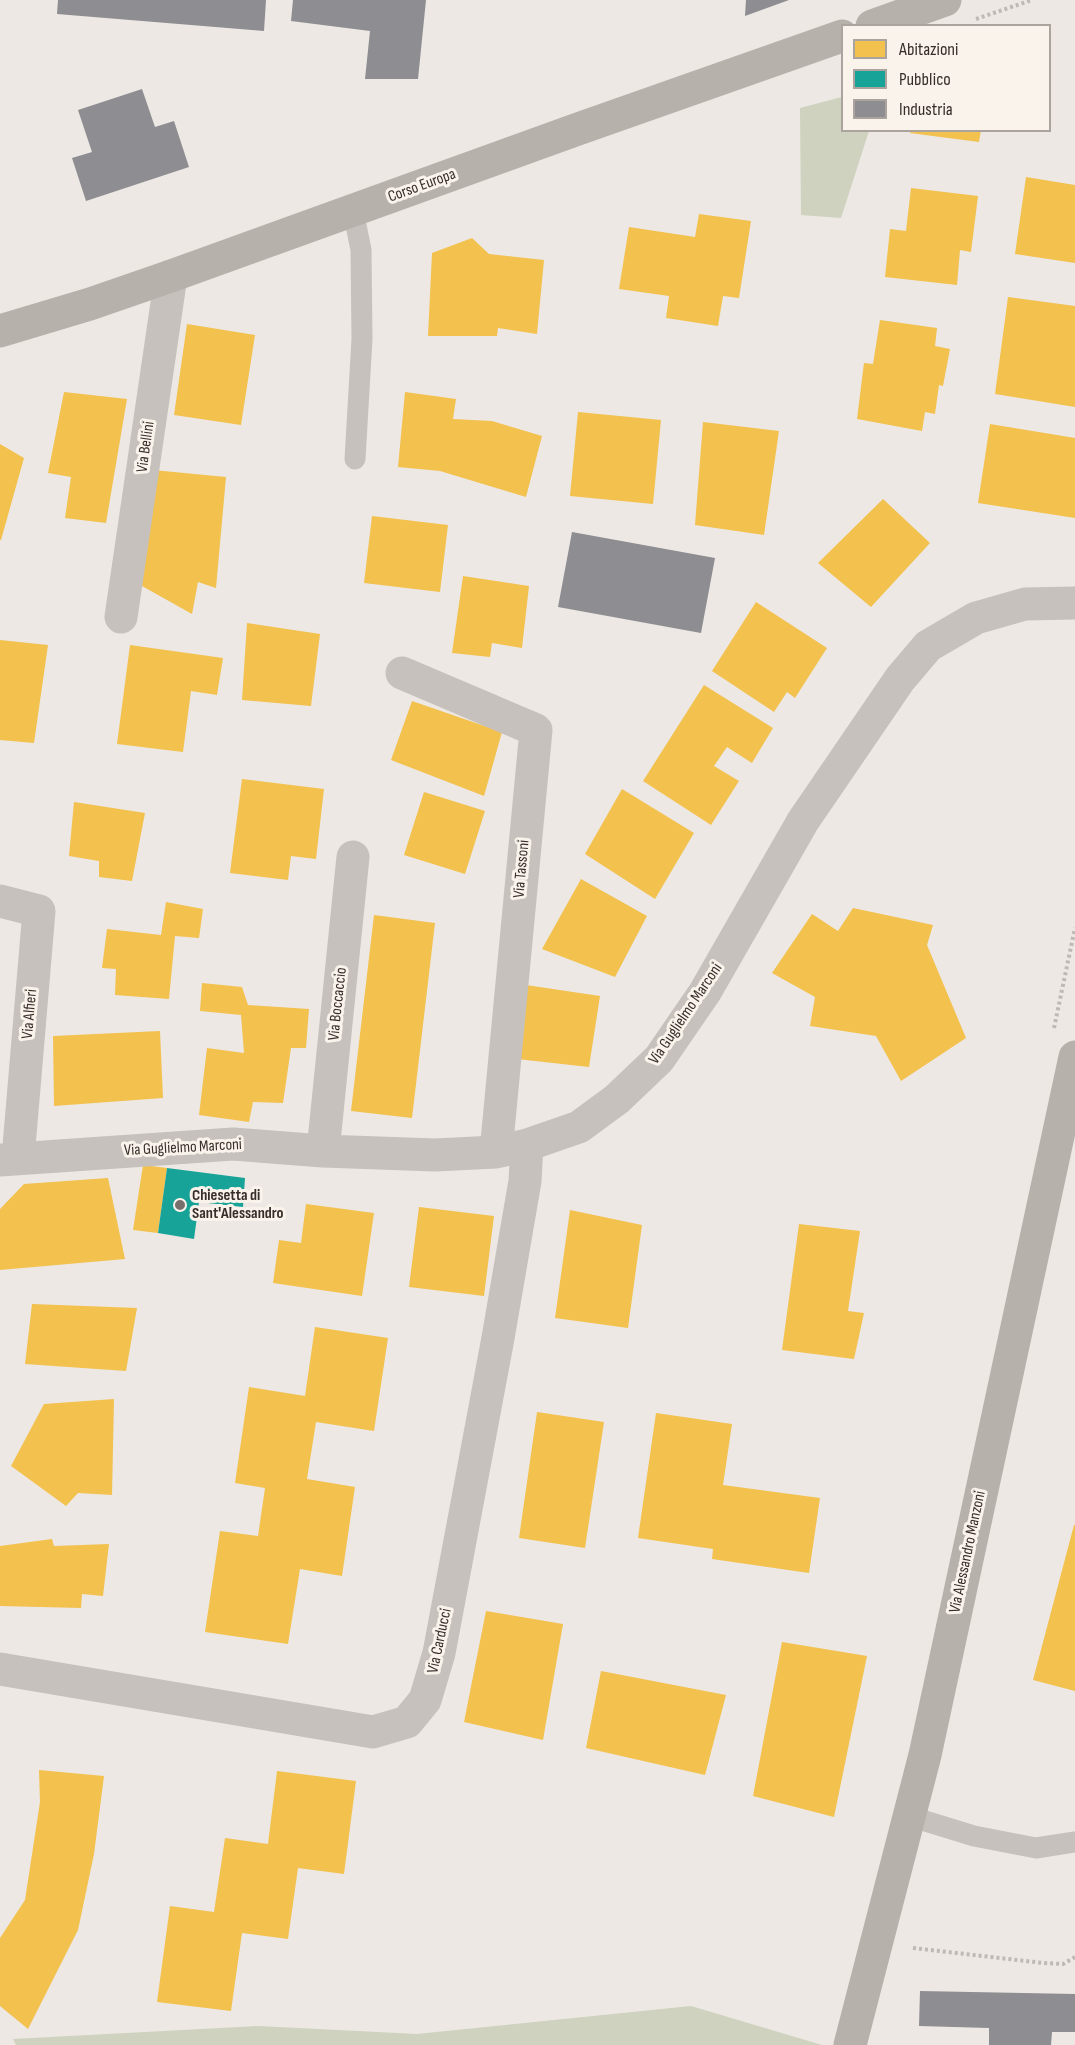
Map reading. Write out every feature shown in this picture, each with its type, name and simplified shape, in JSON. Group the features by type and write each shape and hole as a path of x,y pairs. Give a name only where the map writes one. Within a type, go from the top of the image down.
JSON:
{"street":[{"path":"878,24 945,0"},
{"name":"Corso Europa","path":"0,332 171,276 841,37"},
{"name":"Via Bellini","path":"121,617 171,276"},
{"name":"Via Guglielmo Marconi","path":"9,1159 233,1144 323,1151 435,1155 512,1149 579,1127 617,1099 659,1059 705,992 803,821 900,679 928,646 976,618 1025,604 1075,603"},
{"name":"Via Tassoni","path":"402,673 536,730 512,1149"},
{"name":"Via Boccaccio","path":"323,1151 353,857"},
{"name":"Via Alfieri","path":"0,901 39,911 9,1159"},
{"name":"Via Alessandro Manzoni","path":"850,2045 925,1755 1075,1057"},
{"name":"Via Carducci","path":"0,1669 373,1732 407,1722 425,1700 439,1653 498,1338 525,1181 512,1149"}],"lane":[{"path":"353,210 361,250 362,339 355,459"},
{"path":"909,1816 975,1836 1036,1848 1075,1842"}],"path":[{"path":"969,22 1032,0"},
{"path":"876,1944 1043,1963 1063,1964 1075,1957"}],"green space":[{"path":"841,97 841,132 869,132 841,218 801,215 800,108"},
{"path":"691,2006 822,2045 16,2045 13,2039 258,2026 417,2034"}],"building: Abitazioni":[{"path":"910,132 981,132 979,142"},
{"path":"1026,177 1075,185 1075,263 1015,254"},
{"path":"911,188 978,196 971,252 960,250 957,285 885,277 890,229 906,231"},
{"path":"699,214 751,221 739,298 723,296 718,326 666,318 669,296 619,289 629,227 695,237"},
{"path":"472,238 489,254 544,260 537,334 498,328 497,336 428,336 432,253"},
{"path":"1008,297 1075,306 1075,407 995,394"},
{"path":"880,320 937,328 935,346 950,349 943,386 939,385 935,414 925,412 922,431 857,419 864,363 873,364"},
{"path":"187,324 255,335 241,425 174,415"},
{"path":"64,392 127,399 106,523 65,518 71,477 48,473"},
{"path":"405,392 456,399 453,419 492,421 542,436 526,497 440,471 398,467"},
{"path":"578,412 661,420 653,504 570,496"},
{"path":"703,422 779,431 764,535 695,525"},
{"path":"990,424 1075,438 1075,518 978,503"},
{"path":"0,444 24,458 1,540 0,540"},
{"path":"153,470 226,477 216,588 198,582 192,614 142,586"},
{"path":"883,499 930,543 871,607 818,563"},
{"path":"372,516 448,525 440,592 364,583"},
{"path":"463,576 529,586 522,648 492,643 490,657 452,653"},
{"path":"756,602 827,648 795,698 787,692 774,712 712,671"},
{"path":"247,623 320,634 311,706 242,700"},
{"path":"0,640 48,645 34,743 0,740"},
{"path":"130,645 223,658 217,695 191,691 183,752 117,744"},
{"path":"704,685 773,728 752,763 727,747 714,766 739,781 711,825 643,781"},
{"path":"412,701 502,732 484,796 391,760"},
{"path":"242,779 324,789 316,859 291,856 288,880 230,873"},
{"path":"622,789 694,833 655,899 585,854"},
{"path":"424,792 485,811 465,874 404,855"},
{"path":"74,802 145,813 132,881 99,877 99,861 69,856"},
{"path":"581,879 647,916 615,977 542,949"},
{"path":"166,902 203,909 199,938 175,936 169,999 115,995 116,969 102,968 107,929 161,935"},
{"path":"853,908 933,925 927,945 966,1038 901,1081 876,1036 810,1026 815,997 772,973 812,914 838,931"},
{"path":"374,915 435,923 412,1118 351,1111"},
{"path":"202,983 242,987 248,1005 309,1009 306,1048 291,1048 283,1103 253,1102 249,1122 199,1115 207,1048 244,1053 241,1015 200,1011"},
{"path":"526,985 600,996 589,1067 517,1059"},
{"path":"160,1031 163,1098 54,1106 53,1036"},
{"path":"143,1165 167,1168 158,1233 133,1230"},
{"path":"108,1178 125,1259 0,1270 0,1209 24,1184"},
{"path":"306,1204 374,1213 362,1296 273,1283 279,1240 301,1243"},
{"path":"419,1207 494,1216 484,1296 409,1287"},
{"path":"570,1210 642,1225 628,1328 555,1318"},
{"path":"799,1224 860,1231 848,1311 864,1313 854,1359 782,1350"},
{"path":"32,1304 137,1308 126,1371 25,1364"},
{"path":"315,1327 388,1338 374,1431 316,1422 307,1479 355,1487 342,1576 300,1569 288,1644 205,1632 220,1531 258,1536 265,1488 235,1483 249,1387 305,1396"},
{"path":"114,1399 112,1495 78,1493 66,1506 11,1466 44,1404"},
{"path":"537,1412 604,1422 585,1548 519,1538"},
{"path":"656,1413 732,1424 723,1485 820,1498 809,1573 712,1559 713,1549 638,1538"},
{"path":"1075,1525 1075,1691 1033,1680"},
{"path":"52,1539 54,1546 109,1544 103,1596 82,1594 81,1608 0,1606 0,1546"},
{"path":"486,1611 563,1624 543,1740 464,1722"},
{"path":"782,1642 867,1656 834,1817 753,1796"},
{"path":"601,1671 726,1695 705,1775 586,1748"},
{"path":"39,1770 104,1776 94,1854 78,1930 28,2029 0,2006 0,1938 25,1900 40,1802"},
{"path":"277,1771 356,1781 344,1874 298,1868 288,1939 242,1933 231,2011 157,2002 170,1906 214,1912 225,1838 268,1844"}],"building: Pubblico":[{"name":"Chiesetta di Sant'Alessandro","path":"167,1168 245,1178 243,1207 199,1202 194,1239 158,1233"}],"building: Industria":[{"path":"58,0 266,0 264,31 57,14"},
{"path":"293,0 426,0 418,79 365,79 370,31 291,21"},
{"path":"746,0 789,0 745,16"},
{"path":"142,89 155,127 174,121 189,167 86,201 72,158 92,152 78,110"},
{"path":"572,532 715,558 701,633 558,607"},
{"path":"920,1991 1075,1994 1075,2032 1052,2032 1051,2045 989,2045 989,2028 919,2026"}],"place":[{"name":"Chiesetta di Sant'Alessandro","path":"180,1205"}]}
